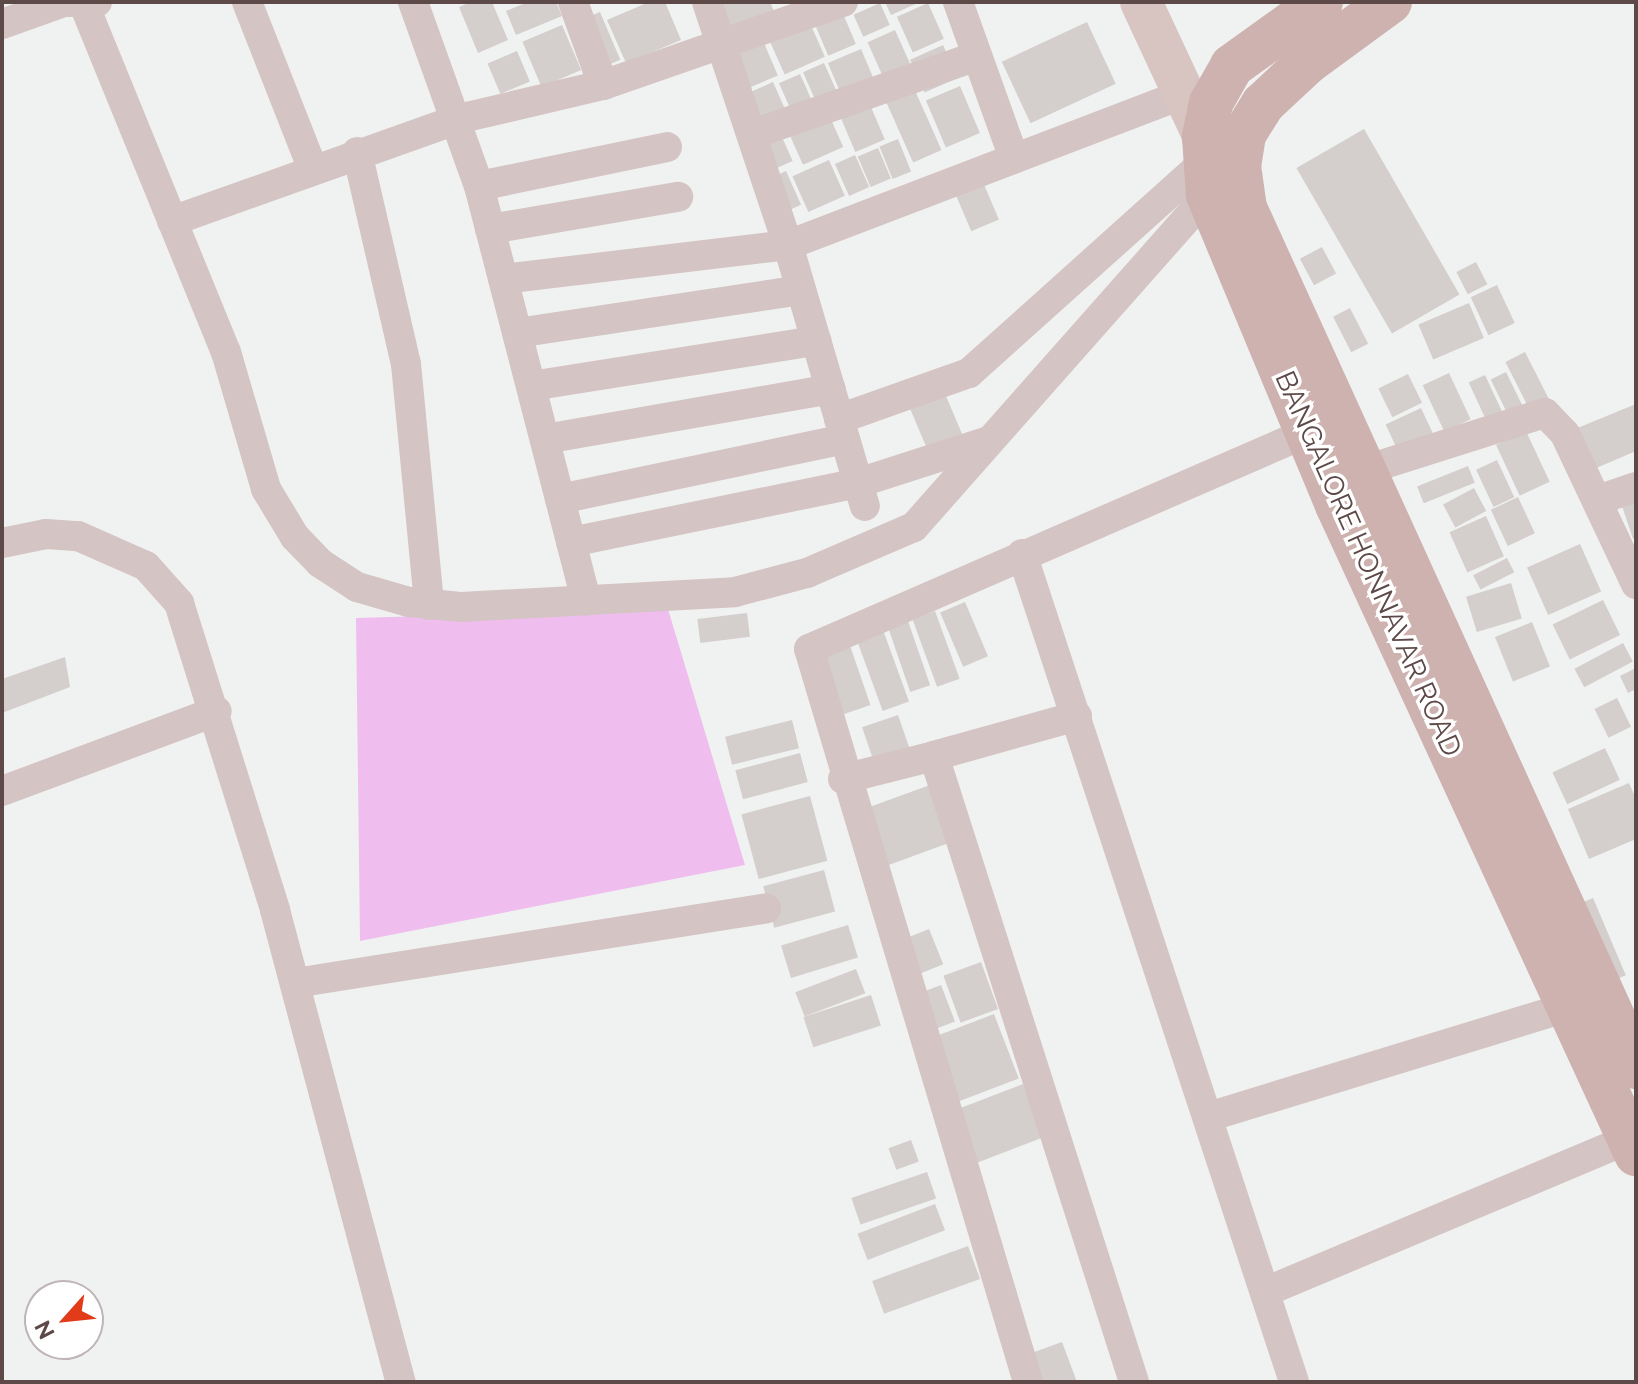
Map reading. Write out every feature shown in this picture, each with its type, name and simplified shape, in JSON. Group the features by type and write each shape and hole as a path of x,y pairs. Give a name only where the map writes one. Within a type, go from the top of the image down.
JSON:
{"main road":[{"path":"1141,2 1214,165 1245,208 1362,471 1636,1067"},
{"path":"1214,165 1211,103 1232,66 1321,2"},
{"path":"1214,165 1244,135 1263,104 1308,62 1390,2"},
{"name":"BANGALORE HONNAVAR ROAD","path":"1214,165 1306,433 1633,1146"}],"street":[{"path":"2,24 64,2 88,3 226,352 266,489 295,537 357,587 429,605 735,592 807,573 914,527 991,440 1214,165"},
{"path":"247,2 312,167"},
{"path":"413,2 458,119 479,186 586,600"},
{"path":"573,2 603,85"},
{"path":"707,2 788,245 861,495"},
{"path":"172,221 312,167 458,119 603,85 843,2"},
{"path":"958,2 1014,158"},
{"path":"753,134 977,56"},
{"path":"503,279 788,245 1184,94"},
{"path":"479,186 667,147"},
{"path":"357,152 406,364 429,605"},
{"path":"560,499 842,429 969,373 1214,165"},
{"path":"490,229 678,197"},
{"path":"517,333 801,290"},
{"path":"531,386 816,341"},
{"path":"545,439 831,389"},
{"path":"1362,471 1545,413 1565,434 1636,584"},
{"path":"1028,1382 843,779 809,649 1306,433"},
{"path":"571,542 861,495 991,440"},
{"path":"1598,500 1636,487"},
{"path":"2,543 46,534 78,536 146,566 179,603 217,711 295,983 401,1382"},
{"path":"1022,554 1294,1382"},
{"path":"2,791 217,711"},
{"path":"843,779 1077,716"},
{"path":"934,756 1134,1382"},
{"path":"295,983 766,908"},
{"path":"1208,1117 1571,1006"},
{"path":"1265,1292 1633,1146"}],"shaded area":[{"path":"668,609 745,865 360,941 356,618"}],"building":[{"path":"471,2 492,2 508,40 478,53 459,7"},
{"path":"528,2 556,2 562,16 516,35 506,11"},
{"path":"649,2 665,2 681,40 626,63 607,20"},
{"path":"709,2 770,2 776,16 725,39"},
{"path":"885,2 920,2 891,15"},
{"path":"880,3 890,25 863,37 854,15"},
{"path":"928,3 944,39 913,52 897,17"},
{"path":"841,9 856,44 828,56 813,21"},
{"path":"600,12 620,60 595,70 575,23"},
{"path":"809,21 825,57 785,75 769,39"},
{"path":"1087,22 1116,84 1031,123 1002,62"},
{"path":"562,25 581,70 542,87 522,42"},
{"path":"895,30 916,77 888,89 868,42"},
{"path":"761,36 778,76 739,92 722,52"},
{"path":"943,45 958,78 925,93 910,60"},
{"path":"861,49 877,87 844,101 828,63"},
{"path":"517,51 530,81 500,94 488,64"},
{"path":"824,63 841,102 820,112 803,72"},
{"path":"800,74 814,106 793,115 779,83"},
{"path":"773,82 789,118 753,133 737,98"},
{"path":"913,86 941,150 913,163 885,99"},
{"path":"960,86 980,133 946,147 926,100"},
{"path":"868,100 885,140 855,152 839,113"},
{"path":"829,115 843,147 803,165 789,133"},
{"path":"778,128 793,161 762,175 747,142"},
{"path":"1364,129 1460,294 1392,333 1296,168"},
{"path":"898,139 911,171 893,179 879,146"},
{"path":"878,148 891,178 871,187 858,157"},
{"path":"855,155 869,187 849,196 835,164"},
{"path":"829,160 845,196 808,212 792,176"},
{"path":"977,168 999,220 971,231 949,180"},
{"path":"786,171 801,205 778,215 763,181"},
{"path":"1322,247 1336,273 1314,285 1300,259"},
{"path":"1476,262 1487,284 1468,294 1456,272"},
{"path":"1497,285 1515,323 1488,335 1471,297"},
{"path":"1469,303 1484,338 1433,359 1418,324"},
{"path":"1350,308 1368,344 1351,352 1333,317"},
{"path":"1525,352 1550,402 1531,412 1505,362"},
{"path":"1506,372 1524,409 1509,416 1491,379"},
{"path":"1449,373 1471,419 1444,431 1423,385"},
{"path":"1408,374 1422,403 1392,417 1378,388"},
{"path":"1485,375 1504,416 1488,423 1469,383"},
{"path":"943,389 963,436 928,451 908,404"},
{"path":"1636,404 1636,451 1587,472 1570,431"},
{"path":"1421,408 1435,438 1400,454 1386,424"},
{"path":"1526,431 1550,482 1520,496 1496,445"},
{"path":"1497,460 1514,497 1493,507 1476,470"},
{"path":"1468,466 1475,483 1424,503 1417,487"},
{"path":"1474,488 1486,511 1455,527 1443,504"},
{"path":"1636,491 1636,538 1633,539 1619,497"},
{"path":"1518,497 1535,533 1508,546 1491,510"},
{"path":"1486,516 1504,556 1467,572 1449,532"},
{"path":"1580,544 1601,592 1548,615 1527,568"},
{"path":"1507,558 1514,572 1480,590 1473,575"},
{"path":"1511,583 1522,618 1477,632 1466,597"},
{"path":"1603,600 1620,635 1570,660 1553,625"},
{"path":"965,602 988,656 963,667 940,613"},
{"path":"935,611 960,679 937,687 912,619"},
{"path":"747,613 750,637 700,643 697,619"},
{"path":"907,618 930,685 910,692 887,625"},
{"path":"1532,622 1550,667 1513,681 1495,637"},
{"path":"883,630 909,701 883,711 857,640"},
{"path":"847,637 870,705 830,719 806,651"},
{"path":"1623,643 1633,662 1584,687 1574,669"},
{"path":"65,657 70,687 2,713 2,679"},
{"path":"1636,668 1636,689 1628,693 1620,676"},
{"path":"1617,698 1631,727 1609,738 1595,709"},
{"path":"898,715 913,758 877,771 862,727"},
{"path":"792,720 799,748 732,765 725,737"},
{"path":"1605,748 1620,780 1567,804 1552,773"},
{"path":"800,753 808,782 743,799 735,770"},
{"path":"1629,783 1636,799 1636,839 1589,859 1568,809"},
{"path":"930,785 951,842 871,871 850,814"},
{"path":"810,796 827,861 759,879 741,814"},
{"path":"824,870 835,912 774,928 763,886"},
{"path":"1593,898 1626,975 1616,980 1583,902"},
{"path":"848,925 858,958 791,978 781,945"},
{"path":"929,929 943,964 910,978 896,942"},
{"path":"981,962 998,1009 961,1023 943,976"},
{"path":"856,969 865,993 805,1017 795,992"},
{"path":"941,985 955,1021 931,1031 917,994"},
{"path":"871,995 881,1025 813,1047 803,1017"},
{"path":"994,1014 1019,1078 955,1103 931,1038"},
{"path":"1023,1084 1043,1137 971,1165 950,1112"},
{"path":"911,1140 919,1162 896,1170 888,1148"},
{"path":"927,1172 936,1198 860,1225 851,1198"},
{"path":"935,1204 945,1230 868,1260 858,1234"},
{"path":"968,1246 980,1279 884,1314 872,1281"},
{"path":"1062,1342 1077,1382 1036,1382 1026,1355"}]}
